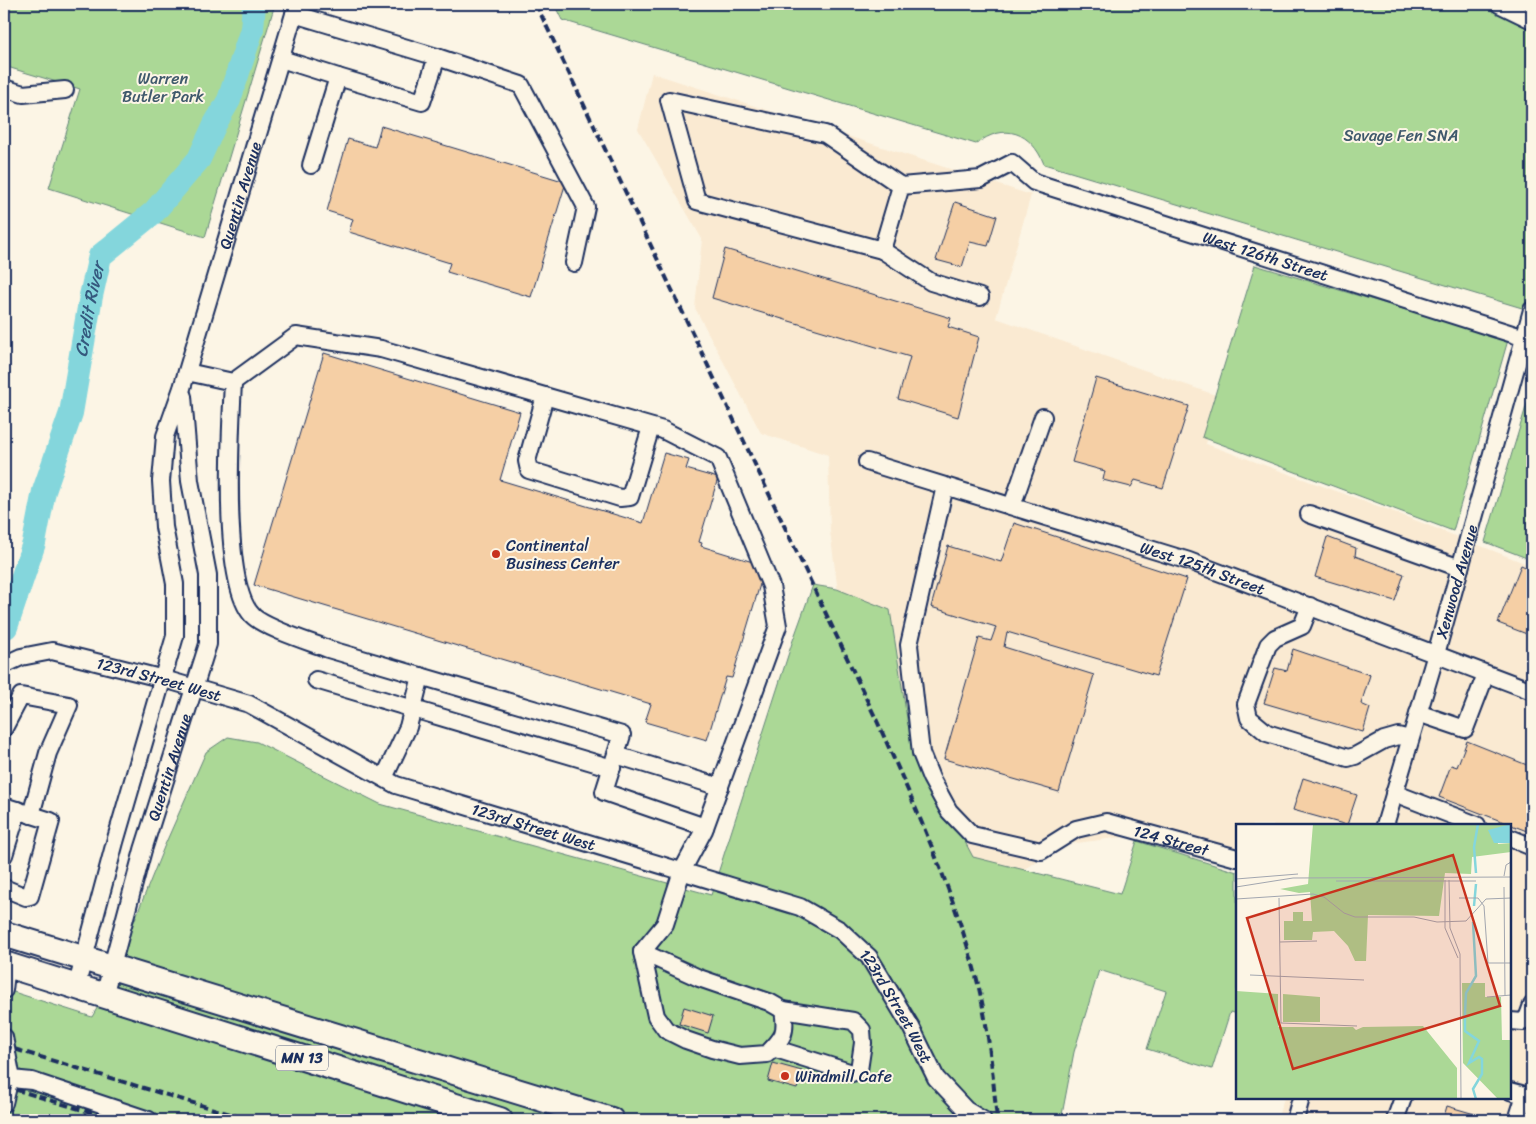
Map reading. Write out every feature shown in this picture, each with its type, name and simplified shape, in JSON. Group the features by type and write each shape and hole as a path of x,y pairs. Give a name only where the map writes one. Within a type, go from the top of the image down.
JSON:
{"highway":[{"name":"MN 13","path":"4,934 611,1120"},
{"name":"MN 13","path":"5,965 500,1120"}],"street":[{"path":"1499,4 1532,20"},
{"path":"296,9 521,85 586,206 574,263"},
{"name":"Quentin Avenue","path":"76,988 175,636 175,584 164,527 161,481 165,436 187,372 296,9"},
{"path":"281,59 422,102 437,57"},
{"path":"311,165 338,77"},
{"path":"4,88 23,94 66,90"},
{"path":"882,250 901,186 824,134 668,100 698,201 882,250 931,282 980,297"},
{"name":"West 126th Street","path":"901,186 981,179 1012,163 1034,182 1525,338"},
{"name":"Xenwood Avenue","path":"1385,824 1436,654 1532,310"},
{"path":"187,372 233,382 296,336 381,350 663,430 718,458 771,586 778,626 705,827 682,871 665,924 642,952"},
{"path":"233,382 228,478 232,535 239,589 243,602 254,617 290,635 328,649 622,735 604,792 705,827"},
{"name":"Quentin Avenue","path":"104,996 143,850 208,644 208,574 190,481 182,388"},
{"path":"545,396 527,461 528,470 620,498 630,497 651,427"},
{"path":"1012,506 1043,417"},
{"name":"West 125th Street","path":"867,462 1189,561 1532,691"},
{"name":"124 Street","path":"945,486 909,645 921,752 931,778 949,811 972,835 1041,850 1076,829 1106,822 1236,858"},
{"path":"1309,514 1460,568"},
{"path":"1310,606 1302,626 1276,638 1268,645 1246,704 1249,718 1267,733 1348,758 1393,738 1410,739"},
{"name":"123rd Street West","path":"4,664 21,657 52,651 164,678 249,704 396,785 800,907 840,930 869,957 911,1027 936,1078 966,1110 983,1120"},
{"path":"1418,713 1465,729 1486,674"},
{"path":"384,778 408,727 421,676"},
{"path":"316,680 413,708 720,787"},
{"path":"4,728 21,696 69,705 48,754 17,810 4,855"},
{"path":"1394,792 1475,824"},
{"path":"4,888 26,897 30,896 51,821 17,810"},
{"path":"1511,838 1532,847"},
{"path":"642,952 699,978 769,1002 783,1010 853,1021 862,1030 863,1043 859,1070 852,1073 773,1048"},
{"path":"642,952 656,1016 666,1030 686,1040 740,1056 767,1054 782,1040 786,1027 783,1010"},
{"path":"4,990 5,965"},
{"path":"1511,1021 1522,1022 1528,1016 1532,1005"},
{"path":"4,1037 10,1079 4,1103"},
{"path":"10,1079 32,1081 149,1120"},
{"path":"1511,1091 1525,1095 1517,1120"},
{"path":"1295,1120 1302,1099"},
{"path":"1395,1120 1403,1099"}],"shaded area":[{"path":"652,73 1031,195 996,318 1218,396 1206,444 1389,510 1532,566 1532,1120 1277,1120 1284,1099 1511,1099 1511,824 1236,824 1236,868 1131,836 1069,844 1024,869 978,864 926,795 909,727 890,610 838,592 830,531 828,455 761,433 695,308 702,239 638,129"}],"green space":[{"name":"Warren Butler Park","path":"4,4 275,4 205,237 49,188 80,89 4,66"},
{"name":"Savage Fen SNA","path":"554,4 1532,4 1532,311 1044,164 1032,144 1016,134 1007,132 997,133 976,144 562,20"},
{"path":"1255,265 1508,340 1453,531 1202,437"},
{"path":"1532,387 1532,560 1485,542"},
{"path":"813,585 837,589 890,610 908,725 938,791 973,857 1120,894 1137,841 1236,872 1236,1014 1230,1012 1212,1069 1147,1049 1166,991 1099,970 1074,1052 1061,1120 4,1120 4,989 92,1017 104,996 164,847 206,752 228,737 257,742 380,804 711,895 792,643"}],"building":[{"path":"381,126 566,182 531,297 447,272 450,263 349,232 353,219 327,211 348,139 375,147"},
{"path":"955,202 997,216 988,246 970,242 962,267 936,260"},
{"path":"725,249 951,318 948,327 979,337 958,417 898,399 910,357 712,298"},
{"name":"Continental Business Center","path":"324,353 520,412 500,480 643,523 664,453 689,460 686,469 718,478 699,542 702,543 701,546 756,563 764,571 732,678 726,677 707,740 645,722 651,704 254,585"},
{"path":"1096,378 1189,406 1163,488 1135,480 1131,487 1103,480 1105,471 1072,462"},
{"path":"1014,523 1187,579 1156,676 1007,632 1004,647 1094,675 1059,792 944,759 979,638 991,641 996,627 931,607 948,546 1001,562"},
{"path":"1327,537 1356,548 1355,556 1404,574 1395,601 1315,577"},
{"path":"1521,565 1532,570 1532,636 1498,623"},
{"path":"1293,649 1370,675 1361,704 1370,708 1363,732 1264,703 1275,668 1287,671"},
{"path":"1467,741 1532,767 1532,833 1439,797 1451,765 1457,767"},
{"path":"1303,778 1357,795 1347,824 1293,810"},
{"path":"684,1007 713,1016 708,1033 679,1024"},
{"name":"Windmill Cafe","path":"773,1063 802,1071 797,1089 768,1081"},
{"path":"1447,1106 1495,1120 1443,1120"}],"waterway":[{"name":"Credit River","path":"6,627 34,543 44,491 71,413 91,296 100,256 154,212 199,159 215,124 229,100 252,29 254,4"}],"railway":[{"path":"536,4 877,721 928,838 962,927 977,978 988,1039 997,1120"},
{"path":"4,1046 250,1120"},
{"path":"4,1086 115,1120"}],"place":[{"name":"Continental Business Center","path":"496,554"},
{"name":"Windmill Cafe","path":"785,1076"}]}
